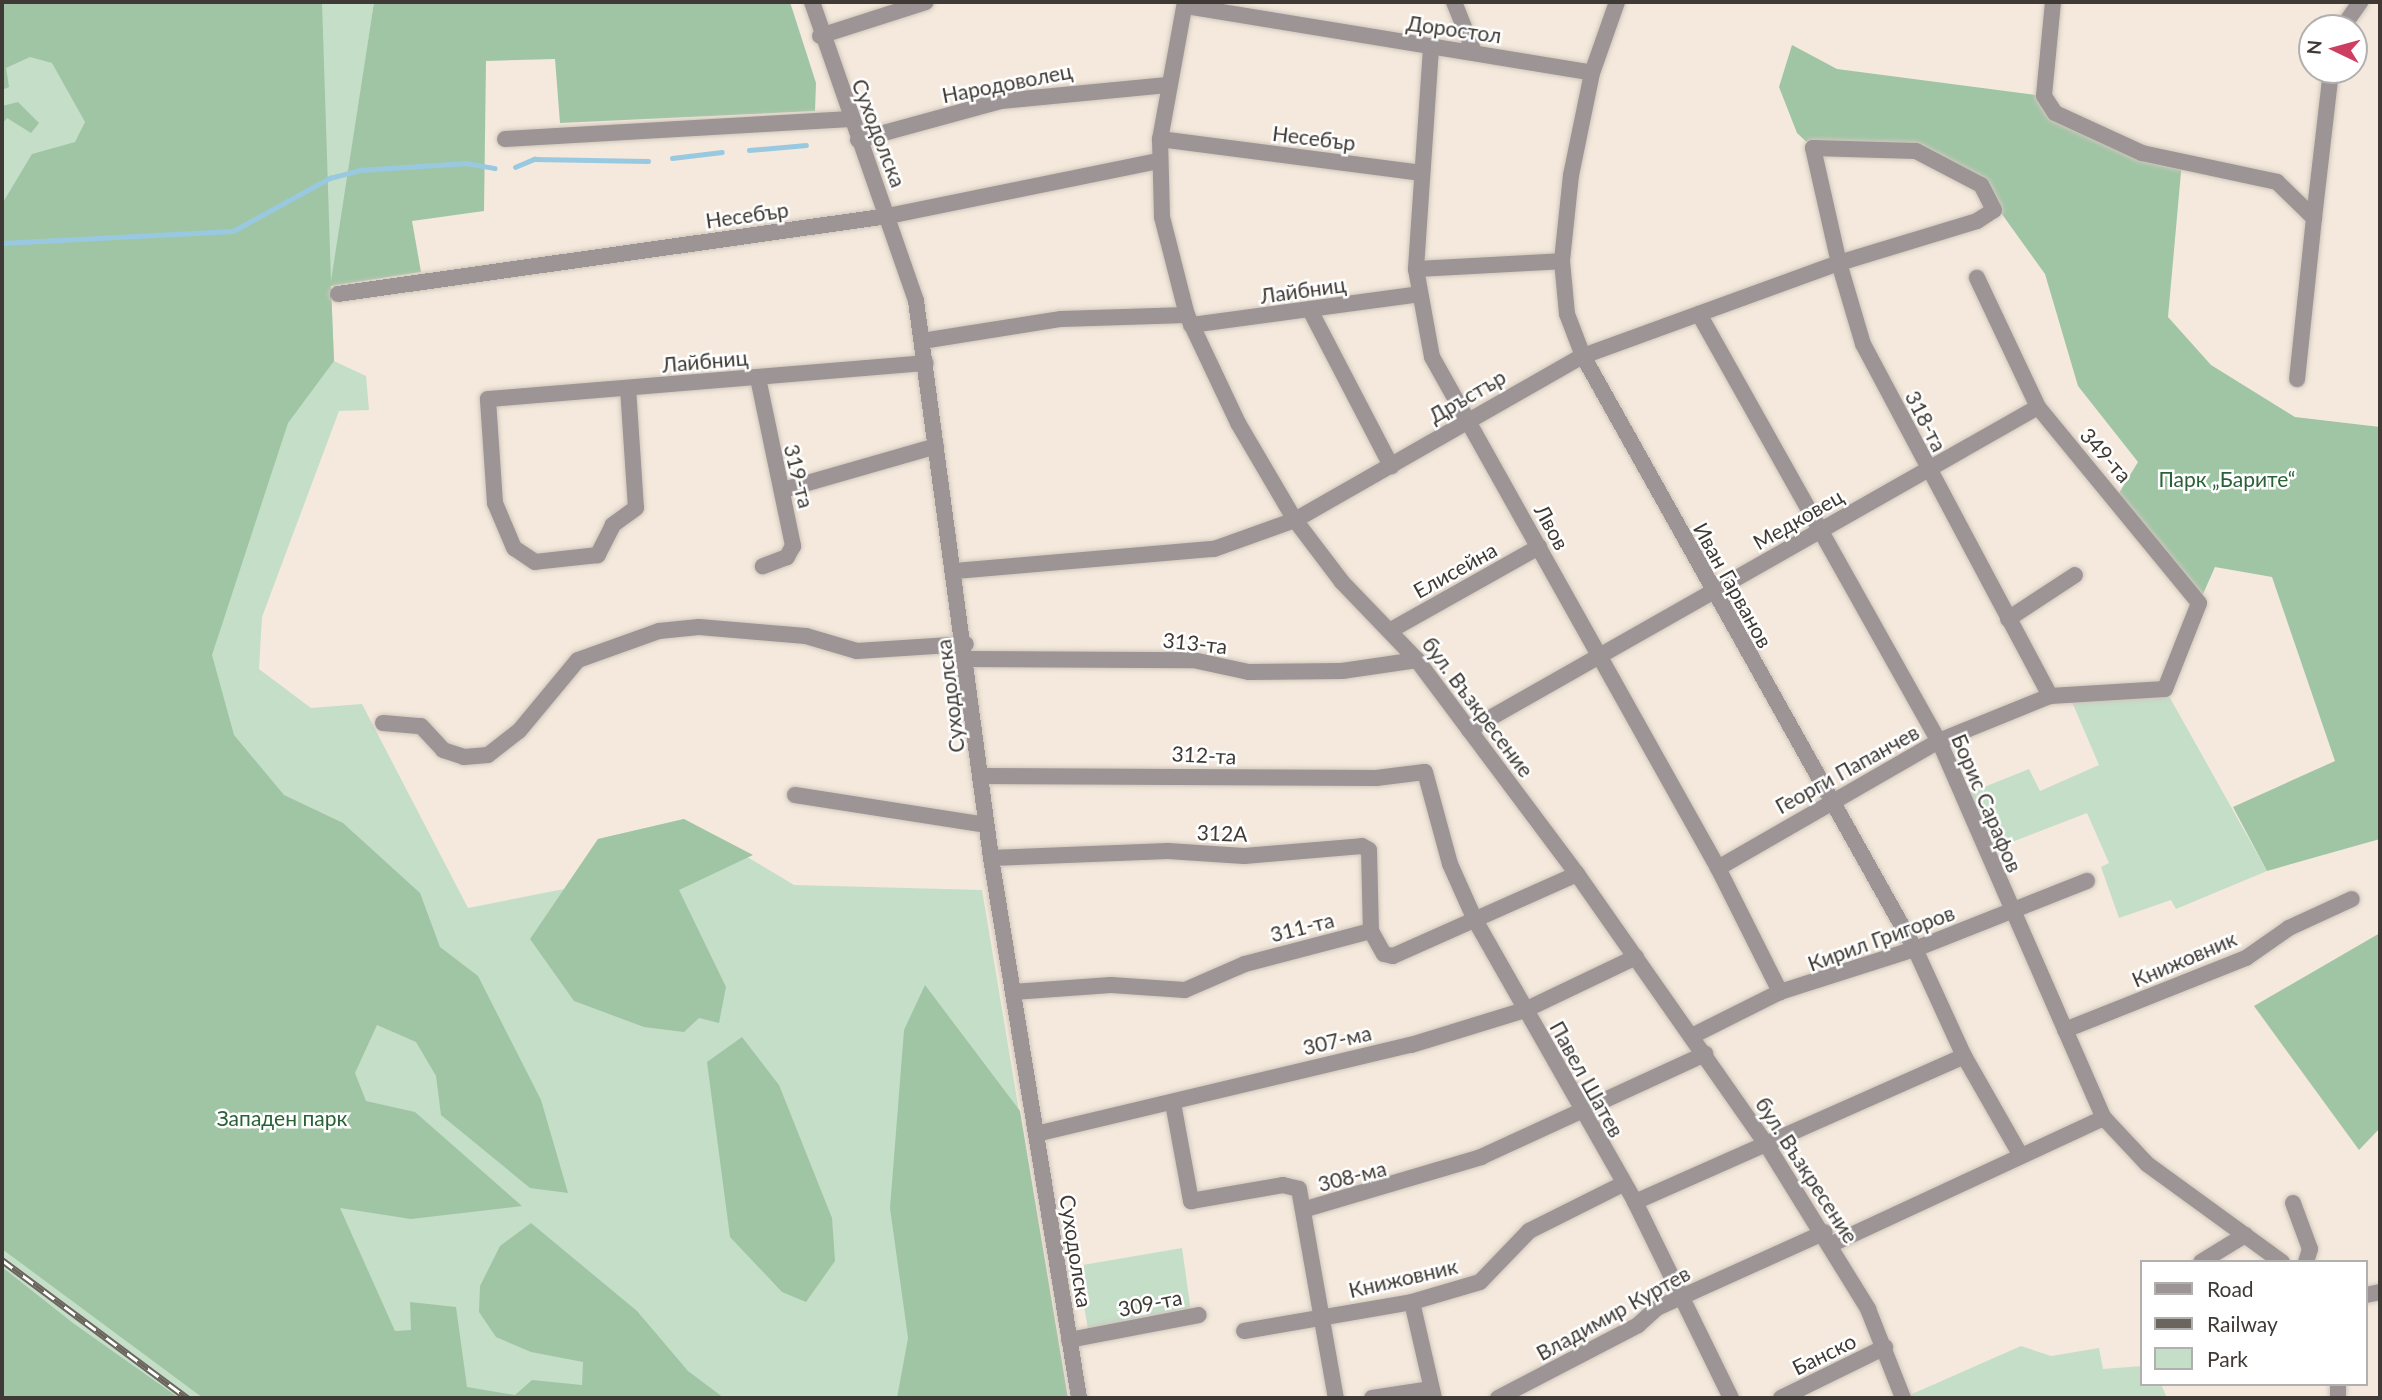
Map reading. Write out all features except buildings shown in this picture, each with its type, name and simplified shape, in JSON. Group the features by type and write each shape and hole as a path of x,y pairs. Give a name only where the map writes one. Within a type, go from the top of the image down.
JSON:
{"street":[{"name":"Суходолска","path":"812,2 820,36 905,260 922,341 967,652 986,825 1079,1398"},
{"path":"820,36 926,2"},
{"path":"1454,2 1474,52"},
{"name":"Иван Гарванов","path":"1617,2 1592,74 1562,261 1567,314 1583,356 1711,593 1832,800 1914,949 1964,1056 2020,1154"},
{"path":"2053,2 2044,96 2055,113 2141,153 2277,182 2314,218"},
{"name":"Доростол","path":"1185,4 1592,74"},
{"name":"бул. Възкресение","path":"1185,4 1167,85 1159,161 1162,217 1189,320 1295,520 1342,582 1417,660 1577,874 1765,1142 1828,1238 1885,1347 1903,1398"},
{"name":"Лвов","path":"1431,48 1416,269 1432,357 1718,867 1780,992"},
{"path":"2297,379 2329,84"},
{"name":"Народоволец","path":"858,140 1000,101 1167,85"},
{"path":"505,139 850,119"},
{"name":"Несебър","path":"1160,139 1422,173"},
{"name":"Дръстър","path":"955,571 1214,549 1295,520 1467,419 1583,356 1994,210 1981,185 1916,151 1813,148"},
{"name":"318-та","path":"1813,148 1839,263 1863,344 1927,470 2050,696"},
{"name":"Несебър","path":"338,294 888,216 1159,161"},
{"path":"1416,269 1562,261"},
{"name":"349-та","path":"1977,278 2038,407 2199,603 2165,689"},
{"name":"Лайбниц","path":"922,341 1061,319 1189,320 1311,312 1420,294"},
{"path":"1311,312 1391,466"},
{"name":"Борис Сарафов","path":"1699,314 1939,741 2011,913 2104,1118 2147,1164 2279,1260"},
{"name":"Лайбниц","path":"628,388 636,508 612,525 598,555 534,562 514,548 495,503 488,399 926,363"},
{"name":"319-та","path":"758,377 793,547 787,557 763,566"},
{"name":"Медковец","path":"1469,730 1596,652 1711,593 2038,407"},
{"path":"783,490 936,446"},
{"name":"Елисейна","path":"1391,630 1539,547"},
{"path":"2008,619 2075,575"},
{"name":"313-та","path":"383,723 421,726 443,750 464,757 488,755 519,731 578,660 659,631 699,627 806,636 857,651 1193,660 1262,672 1417,660"},
{"name":"Георги Папанчев","path":"1718,867 1939,741 2050,696 2165,689"},
{"name":"312-та","path":"981,776 1376,778 1426,772"},
{"name":"Павел Шатев","path":"1426,772 1450,864 1475,920 1621,1185 1635,1202 1683,1296 1730,1398"},
{"path":"795,795 986,825"},
{"name":"312А","path":"991,858 1168,851 1244,856 1362,846 1369,850 1371,931"},
{"path":"1371,931 1384,954 1393,956 1577,874"},
{"name":"Кирил Григоров","path":"1692,1037 1780,992 1914,949 2087,881"},
{"name":"Книжовник","path":"2065,1030 2246,958 2288,928 2352,899"},
{"name":"311-та","path":"1013,992 1111,985 1185,990 1245,964 1371,931"},
{"name":"307-ма","path":"1036,1134 1411,1045 1525,1010 1636,957"},
{"path":"1583,1112 1704,1054"},
{"path":"1635,1202 1765,1142 1964,1056"},
{"name":"308-ма","path":"1173,1103 1191,1201 1283,1185 1299,1189 1306,1209 1418,1181 1583,1112"},
{"name":"Владимир Куртев","path":"1498,1398 1683,1296 1828,1238 2104,1118"},
{"name":"Книжовник","path":"1244,1331 1412,1302 1480,1283 1529,1231 1621,1185"},
{"path":"2293,1203 2310,1249 2307,1260"},
{"path":"1306,1209 1336,1398"},
{"path":"2204,1260 2245,1235"},
{"path":"1372,1398 1433,1394 1412,1302"},
{"name":"309-та","path":"1069,1340 1199,1315"},
{"name":"Банско","path":"1782,1398 1885,1347"}],"green space":[{"name":"Западен парк","path":"2,2 374,2 331,286 334,361 366,376 369,410 339,411 262,617 259,669 311,708 362,704 468,908 564,889 598,839 684,819 794,885 982,890 1067,1398 2,1398"},
{"path":"2,2 322,2 331,281 374,2 790,2 816,83 815,111 560,123 555,59 486,61 484,211 412,221 421,272 331,286 334,361 288,423 212,655 234,735 284,795 343,823 420,893 440,947 478,976 541,1100 568,1193 530,1188 441,1115 436,1076 416,1042 377,1025 355,1073 366,1101 415,1112 522,1206 411,1219 340,1208 395,1331 411,1330 410,1302 456,1307 467,1387 515,1395 532,1380 582,1385 583,1362 531,1352 496,1337 479,1312 480,1286 500,1246 531,1223 637,1311 688,1371 724,1398 203,1398 2,1249 2,204 32,154 75,142 85,122 52,63 30,57 6,68 9,87 2,90"},
{"name":"Парк „Барите“","path":"1792,45 1837,69 2044,96 2055,113 2182,161 2168,317 2211,365 2295,417 2380,427 2380,839 2267,871 2233,807 2335,761 2272,577 2215,567 2199,603 2116,498 2138,462 2078,386 2045,274 1981,185 1916,151 1813,148 1797,133 1779,87"},
{"path":"18,102 39,123 31,133 7,118 2,124 2,106"},
{"path":"2165,689 2267,871 2176,909 2171,900 2119,918 2101,867 2109,863 2087,813 1986,852 1962,796 2029,769 2040,791 2099,765 2069,695"},
{"path":"684,819 753,855 679,890 726,987 719,1023 699,1018 684,1032 644,1027 574,1001 530,939 598,839"},
{"path":"2380,933 2380,1128 2359,1150 2254,1006"},
{"path":"925,985 1020,1111 1068,1398 897,1398 908,1338 890,1208 904,1030"},
{"path":"742,1037 779,1085 832,1218 835,1261 806,1302 782,1292 730,1237 707,1062"},
{"path":"1182,1248 1191,1312 1088,1329 1077,1266"},
{"path":"2,1267 73,1323 179,1398 2,1398"},
{"path":"2021,1346 2051,1356 2099,1348 2103,1369 2140,1366 2140,1386 2162,1386 2167,1398 1903,1398"}],"waterway":[{"path":"749,150 806,145"},
{"path":"672,158 722,152"},
{"path":"515,167 534,159 648,161"},
{"path":"2,243 233,231 330,178 360,170 466,163 495,168"}],"railway":[{"path":"2,1260 187,1398"}]}
